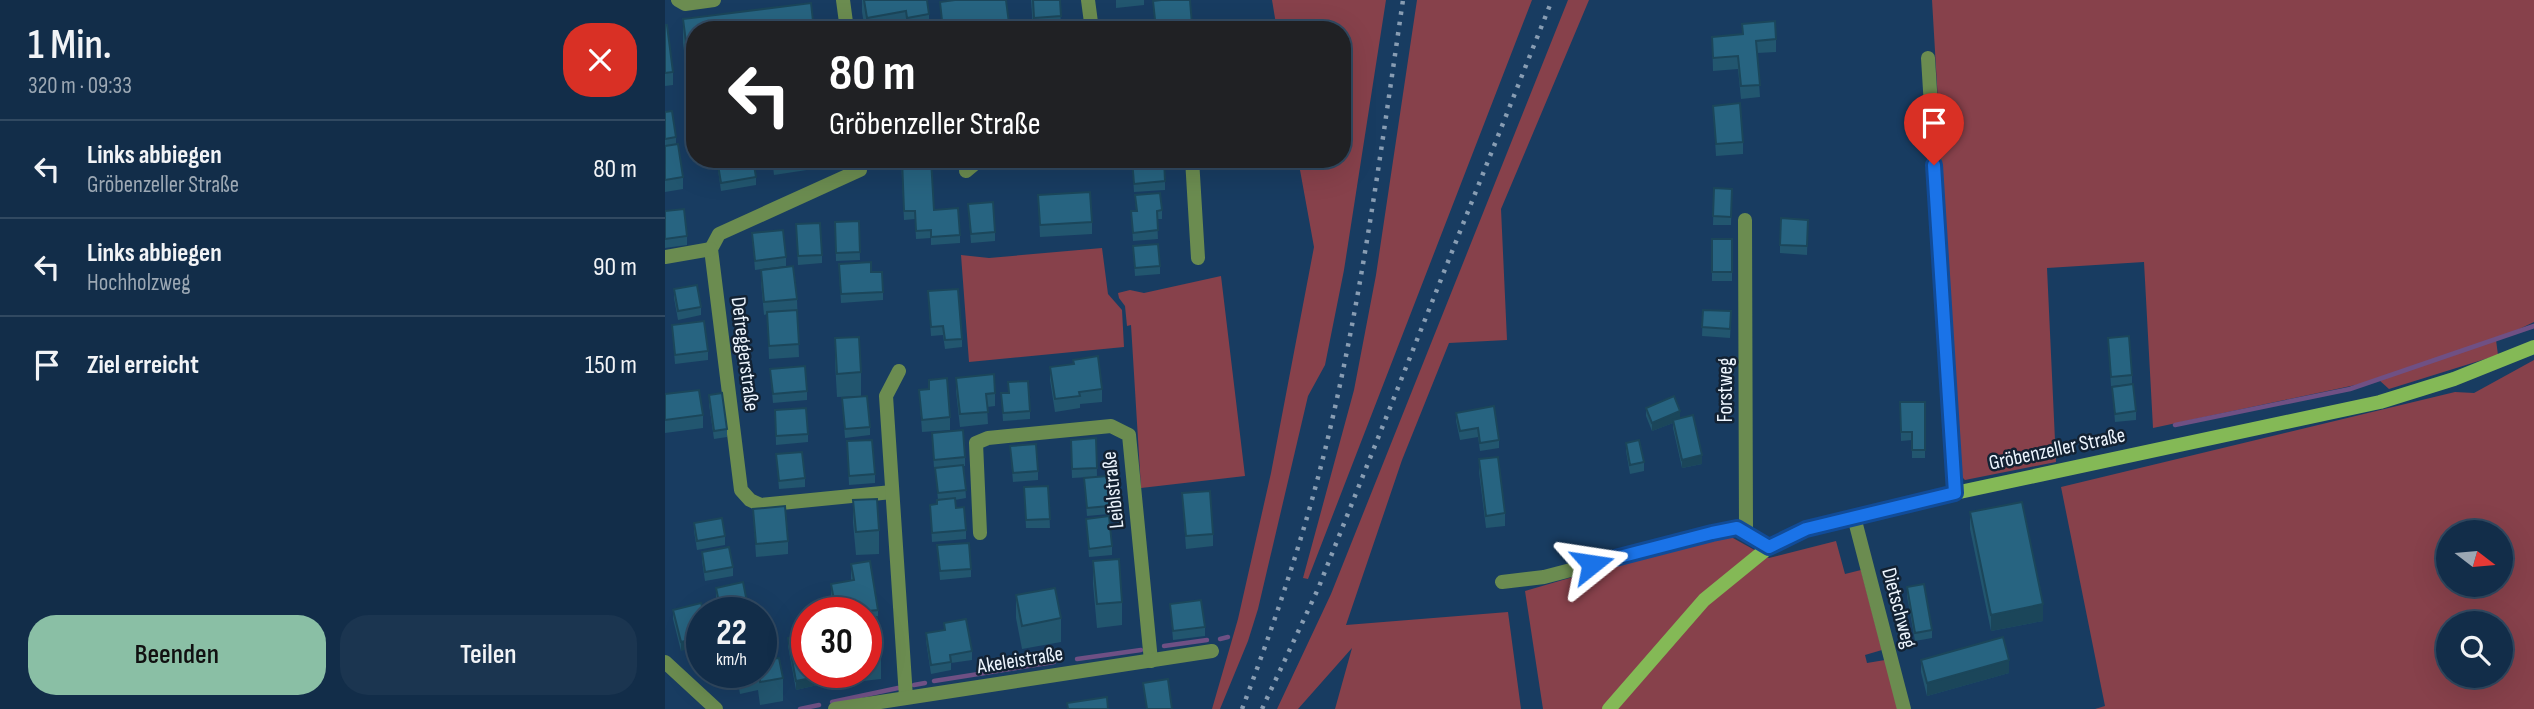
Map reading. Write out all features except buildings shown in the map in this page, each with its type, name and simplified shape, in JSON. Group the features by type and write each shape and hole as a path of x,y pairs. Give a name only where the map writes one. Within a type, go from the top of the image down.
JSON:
{"street":[{"path":"678,0 685,4 714,0"},
{"path":"843,0 846,21"},
{"path":"1088,0 1090,21"},
{"path":"1928,58 1955,493"},
{"path":"665,257 711,249 719,234 860,168"},
{"path":"966,171 970,168"},
{"path":"1193,168 1198,258"},
{"name":"Forstweg","path":"1745,220 1746,532"},
{"name":"Defreggerstraße","path":"711,249 741,489 750,500 761,505 892,492"},
{"name":"Gröbenzeller Straße","path":"1609,709 1704,600 1769,547 1806,529 1955,493 2380,402 2454,379 2534,347"},
{"path":"899,370 886,396 907,696"},
{"name":"Leiblstraße","path":"980,533 976,443 988,438 1111,426 1129,435 1151,661"},
{"name":"Dietschweg","path":"1854,517 1904,709"},
{"path":"1501,582 1544,577 1737,528 1769,547"},
{"name":"Akeleistraße","path":"835,709 1212,651"},
{"path":"665,662 716,709"}],"shaded area":[{"path":"1272,0 1386,0 1344,270 1325,365 1308,396 1258,609 1248,641 1220,709 1212,709 1238,619 1271,473 1314,247 1300,168 1351,168 1351,21 1276,21"},
{"path":"1417,0 1532,0 1308,579 1303,578 1354,390 1376,275"},
{"path":"1568,0 1589,0 1501,209 1507,340 1449,343 1402,460 1346,625 1508,612 1521,709 1335,709 1352,648 1298,709 1277,709 1331,594"},
{"path":"1932,0 2534,0 2534,322 2496,340 2498,355 2389,389 2379,380 2153,428 2144,262 2047,268 2056,462 1965,480 1960,475"},
{"path":"1102,248 1108,294 1122,310 1124,347 969,362 961,255 989,258"},
{"path":"1221,276 1245,476 1141,488 1131,325 1127,326 1125,306 1118,293 1130,290 1144,293"},
{"path":"2534,360 2534,709 2095,709 2105,706 2061,487 2455,392 2474,393"},
{"path":"1724,533 1769,558 1836,541 1845,574 1861,570 1882,650 1865,655 1867,663 1885,660 1898,709 1543,709 1525,591"}],"waterway":[{"path":"2175,425 2350,389 2534,326"},
{"path":"1220,639 1228,637"},
{"path":"1164,646 1207,640"},
{"path":"1077,659 1141,650"},
{"path":"934,681 1054,662"},
{"path":"914,685 925,683"},
{"path":"832,702 898,688"},
{"path":"800,709 819,705"}],"railway":[{"path":"1242,709 1295,558 1335,408 1368,234 1403,0"},
{"path":"1262,709 1318,589 1552,0"}],"route":[{"path":"1592,564 1737,528 1769,547 1806,529 1955,493 1934,165"}]}
